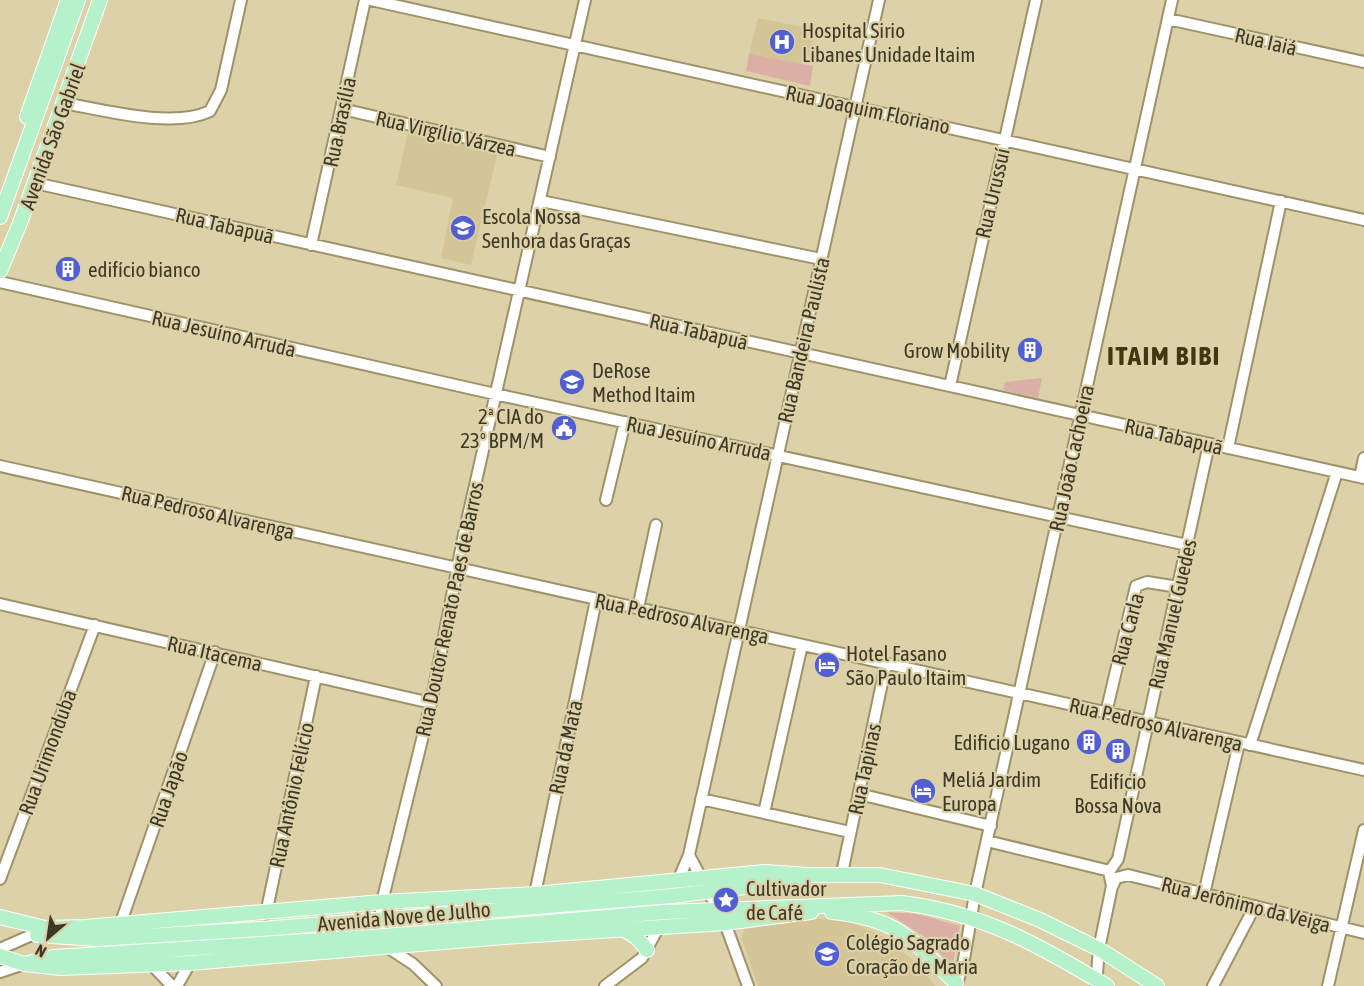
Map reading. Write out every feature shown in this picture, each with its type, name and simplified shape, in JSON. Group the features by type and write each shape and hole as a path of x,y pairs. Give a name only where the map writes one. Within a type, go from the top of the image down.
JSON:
{"main road":[{"name":"Avenida São Gabriel","path":"0,194 68,0"},
{"path":"0,217 78,0"},
{"path":"0,258 92,0"},
{"name":"Avenida São Gabriel","path":"0,271 64,103 100,0"},
{"name":"Avenida Nove de Julho","path":"0,923 34,934 73,940 97,939 672,896 705,885 765,872 808,875 842,873 890,876 975,894 1040,920 1100,949 1157,986"},
{"name":"Avenida Nove de Julho","path":"0,917 45,928 120,925 266,914 382,902 535,894 678,882 705,885"},
{"name":"Avenida Nove de Julho","path":"24,964 53,957 386,942 408,945 625,930 659,927 722,916 903,903 938,907 1001,927 1100,984"},
{"path":"819,908 862,915 893,927 923,948 956,985"},
{"name":"Avenida Nove de Julho","path":"0,956 24,964 61,968 190,963 664,912 722,916"},
{"path":"625,930 638,938 647,950"}],"street":[{"path":"64,103 135,114 194,118 210,111 221,90 241,0"},
{"name":"Rua Brasília","path":"311,245 365,0"},
{"name":"Rua Joaquim Floriano","path":"371,0 1134,167 1364,220"},
{"name":"Rua Doutor Renato Paes de Barros","path":"386,942 380,917 382,902 430,702 495,394 541,201 585,0"},
{"name":"Rua Bandeira Paulista","path":"605,986 633,966 647,950 689,855 879,0"},
{"name":"Rua Urussuí","path":"950,386 1036,0"},
{"name":"Rua João Cachoeira","path":"956,985 963,965 975,894 1172,0"},
{"name":"Rua Iaiá","path":"1168,19 1364,63"},
{"name":"Rua Virgílio Várzea","path":"342,109 550,156"},
{"name":"Rua Tabapuã","path":"34,183 1362,478"},
{"path":"541,201 821,259"},
{"path":"1228,448 1281,201"},
{"name":"Rua Jesuíno Arruda","path":"0,282 495,394 1187,545"},
{"path":"606,500 625,422"},
{"name":"Rua Manuel Guedes","path":"1100,984 1100,949 1113,875 1209,444"},
{"path":"1362,478 1364,458"},
{"name":"Rua Pedroso Alvarenga","path":"0,466 1364,770"},
{"path":"1204,894 1245,744 1337,472"},
{"path":"638,608 656,525"},
{"name":"Rua Carla","path":"1106,713 1136,586 1147,582 1178,587"},
{"name":"Rua da Mata","path":"535,894 596,600"},
{"name":"Rua Itacema","path":"0,604 430,702"},
{"name":"Rua Urimonduba","path":"0,879 95,625"},
{"path":"764,813 802,645"},
{"name":"Rua Japão","path":"120,925 215,652"},
{"name":"Rua Tapinas","path":"842,873 886,664"},
{"name":"Rua Antônio Felício","path":"266,914 316,676"},
{"path":"859,794 991,825"},
{"path":"701,799 850,832"},
{"path":"1328,986 1364,830"},
{"name":"Rua Jerônimo da Veiga","path":"987,841 1113,875 1128,875 1364,933"},
{"path":"689,855 722,916 748,986"},
{"path":"1213,986 1255,906"},
{"path":"0,949 34,934"},
{"path":"386,942 436,986"},
{"path":"408,945 413,964"},
{"path":"177,986 190,963"},
{"path":"0,972 24,964"},
{"path":"152,964 172,986"}],"shaded area":[{"name":"Hospital Sirio Libanes Unidade Itaim","path":"758,18 816,30 806,65 749,54"},
{"path":"749,54 813,66 810,86 746,71"},
{"name":"Escola Nossa Senhora das Graças","path":"408,132 498,151 471,265 441,258 453,198 396,185"},
{"path":"1042,378 1038,398 1003,390 1005,382"},
{"path":"886,912 917,914 960,926 951,973 946,960 928,939"},
{"name":"Colégio Sagrado Coração de Maria","path":"817,919 848,921 882,936 918,964 935,986 758,986 742,939 744,929"}],"place":[{"name":"Hospital Sirio Libanes Unidade Itaim","path":"782,42"},
{"name":"Escola Nossa Senhora das Graças","path":"463,228"},
{"name":"edifício bianco","path":"68,269"},
{"name":"Grow Mobility","path":"1030,350"},
{"name":"DeRose Method Itaim","path":"572,382"},
{"name":"2ª CIA do 23º BPM/M","path":"564,428"},
{"name":"Hotel Fasano São Paulo Itaim","path":"827,665"},
{"name":"Edificio Lugano","path":"1089,742"},
{"name":"Edifício Bossa Nova","path":"1118,751"},
{"name":"Meliá Jardim Europa","path":"923,791"},
{"name":"Cultivador de Café","path":"726,900"},
{"name":"Colégio Sagrado Coração de Maria","path":"827,954"}],"district":[{"name":"ITAIM BIBI","path":"1164,355"}]}
